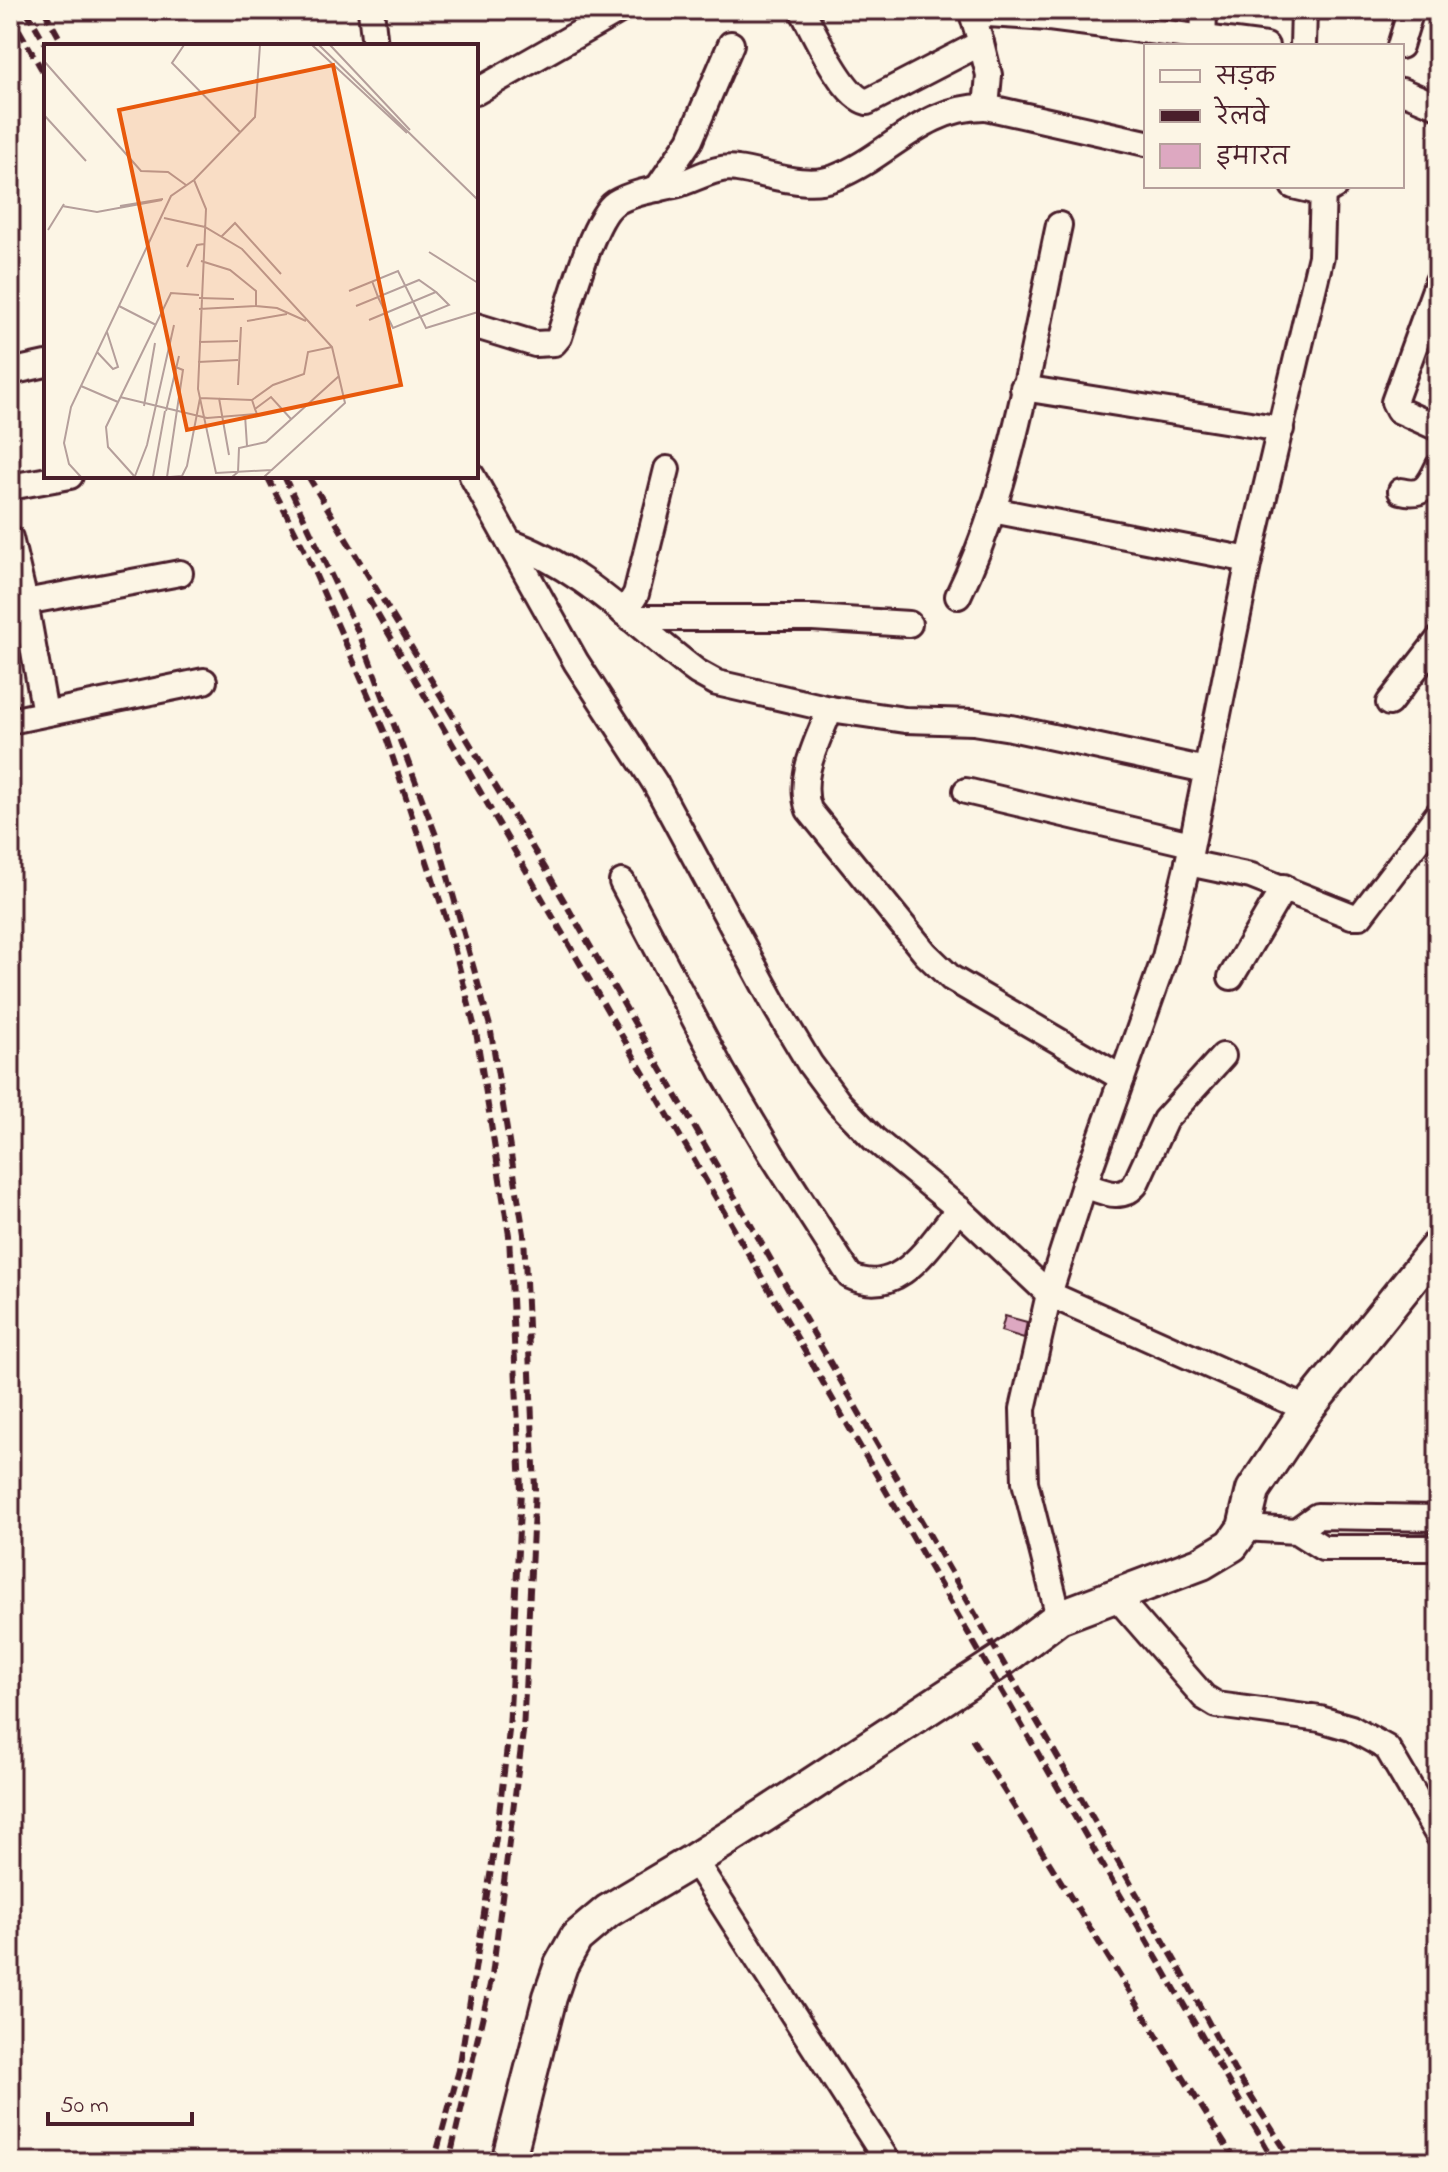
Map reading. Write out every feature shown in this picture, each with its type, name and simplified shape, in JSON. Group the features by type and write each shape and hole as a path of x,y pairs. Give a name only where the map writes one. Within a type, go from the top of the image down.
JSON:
{"street":[{"path":"371,10 375,44"},
{"path":"478,91 620,10"},
{"path":"802,10 822,48 854,96 867,102 981,43"},
{"path":"1203,43 1204,10"},
{"path":"1303,44 1304,10"},
{"path":"1401,44 1411,10"},
{"path":"986,107 989,75 972,11 1050,14 1203,43 1224,44"},
{"path":"657,189 690,140 731,44"},
{"path":"1404,92 1438,106"},
{"path":"478,327 535,344 554,343 559,337 595,232 612,205 628,197 695,179 718,169 733,168 810,181 830,179 852,170 932,118 956,108 986,107 1144,142"},
{"path":"1059,1617 1025,1482 1023,1409 1049,1294 1165,957 1190,854 1249,560 1321,256 1327,188"},
{"path":"958,596 977,557 1004,474 1059,225"},
{"path":"1438,281 1394,397 1398,410 1438,428"},
{"path":"10,372 44,364"},
{"path":"1023,388 1281,429"},
{"path":"1401,491 1421,492 1438,467"},
{"path":"627,616 636,594 667,469"},
{"path":"10,487 59,478"},
{"path":"473,478 576,662 655,783 810,1064 839,1103 874,1139 959,1209 1049,1294 1307,1409"},
{"path":"992,510 1249,560"},
{"path":"10,538 18,603 45,713"},
{"path":"509,542 554,562 697,672 717,683 830,709 905,720 973,722 1011,728 1206,770"},
{"path":"18,603 180,573"},
{"path":"627,616 813,618 909,624"},
{"path":"1389,703 1438,640"},
{"path":"10,721 204,681"},
{"path":"830,709 805,783 809,810 926,954 951,978 1122,1078"},
{"path":"966,791 1190,854 1284,887 1352,916 1360,916 1438,814"},
{"path":"622,882 729,1083 850,1276 862,1282 890,1281 910,1267 959,1209"},
{"path":"1231,977 1284,887"},
{"path":"1084,1185 1114,1195 1129,1192 1165,1120 1223,1056"},
{"path":"508,2162 550,1997 561,1965 576,1938 608,1911 694,1860 1002,1660 1059,1617 1202,1563 1232,1545 1244,1528 1253,1490 1307,1409 1438,1246"},
{"path":"1296,1531 1317,1516 1438,1518"},
{"path":"1244,1528 1296,1531 1323,1548 1438,1548"},
{"path":"1114,1594 1204,1697 1217,1705 1320,1719 1351,1728 1387,1748 1438,1835"},
{"path":"694,1860 888,2162"}],"building":[{"path":"1005,1316 1027,1322 1024,1338 1001,1331"}],"railway":[{"path":"26,10 46,44"},
{"path":"44,10 63,44"},
{"path":"10,14 44,74"},
{"path":"268,478 306,553 384,731 449,928 476,1032 509,1235 521,1489 509,1731 496,1838 459,2070 434,2162"},
{"path":"285,478 361,638 437,838 490,1026 524,1234 535,1489 523,1732 492,1976 449,2162"},
{"path":"309,478 548,873 1181,1971 1234,2070 1293,2162"},
{"path":"368,598 1275,2162"},
{"path":"972,1739 1236,2162"}]}
